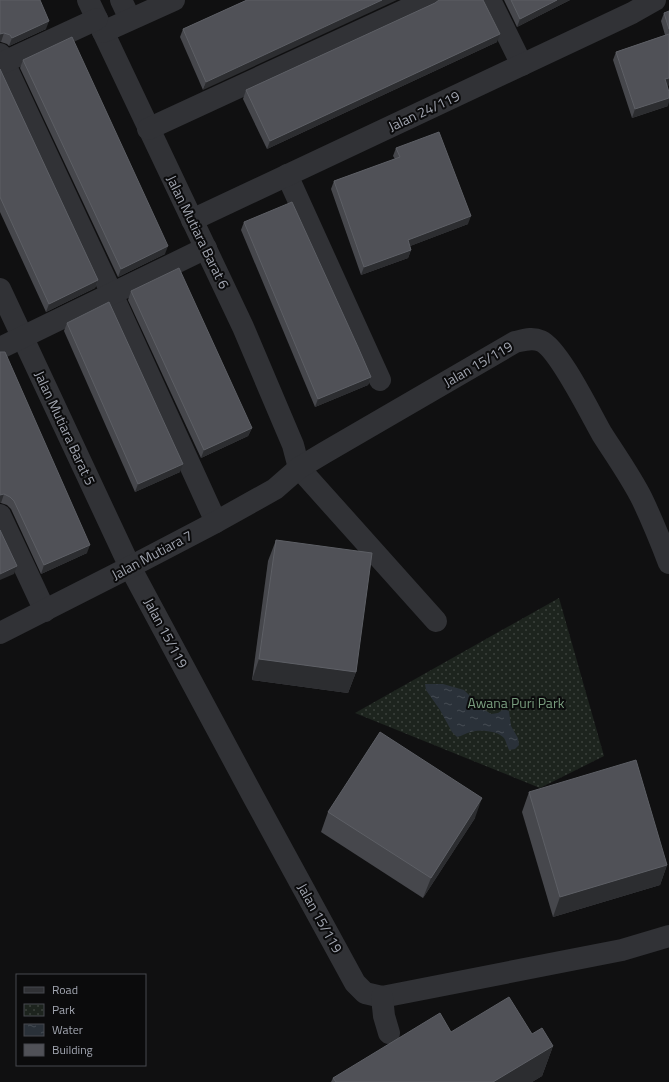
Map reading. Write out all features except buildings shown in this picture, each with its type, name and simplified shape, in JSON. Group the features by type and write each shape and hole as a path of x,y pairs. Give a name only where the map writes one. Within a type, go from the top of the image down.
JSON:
{"street":[{"path":"174,0 96,17 1,60 112,294 216,522"},
{"path":"148,129 427,0"},
{"path":"490,0 522,65"},
{"name":"Jalan 24/119","path":"192,220 632,13 655,0"},
{"name":"Jalan Mutiara Barat 6","path":"96,17 243,327 293,445 299,468"},
{"path":"287,175 380,380"},
{"path":"0,348 206,248"},
{"name":"Jalan Mutiara Barat 5","path":"0,289 130,567"},
{"name":"Jalan 15/119","path":"299,468 515,342 530,338 542,341 554,352 571,378 641,498 664,548 669,563"},
{"path":"299,468 436,621"},
{"name":"Jalan Mutiara 7","path":"0,633 216,522 275,489 299,468"},
{"path":"0,515 44,611"},
{"name":"Jalan 15/119","path":"130,567 355,983 365,993 382,997 622,950 669,936"},
{"path":"382,997 388,1033"}],"green space":[{"name":"Awana Puri Park","path":"559,598 604,756 540,788 355,713"}],"water":[{"path":"425,684 443,684 464,690 483,709 491,714 498,713 504,709 509,711 511,726 518,738 519,745 515,749 509,750 505,739 498,734 489,731 469,732 457,737 452,732 440,710 426,690"}]}
